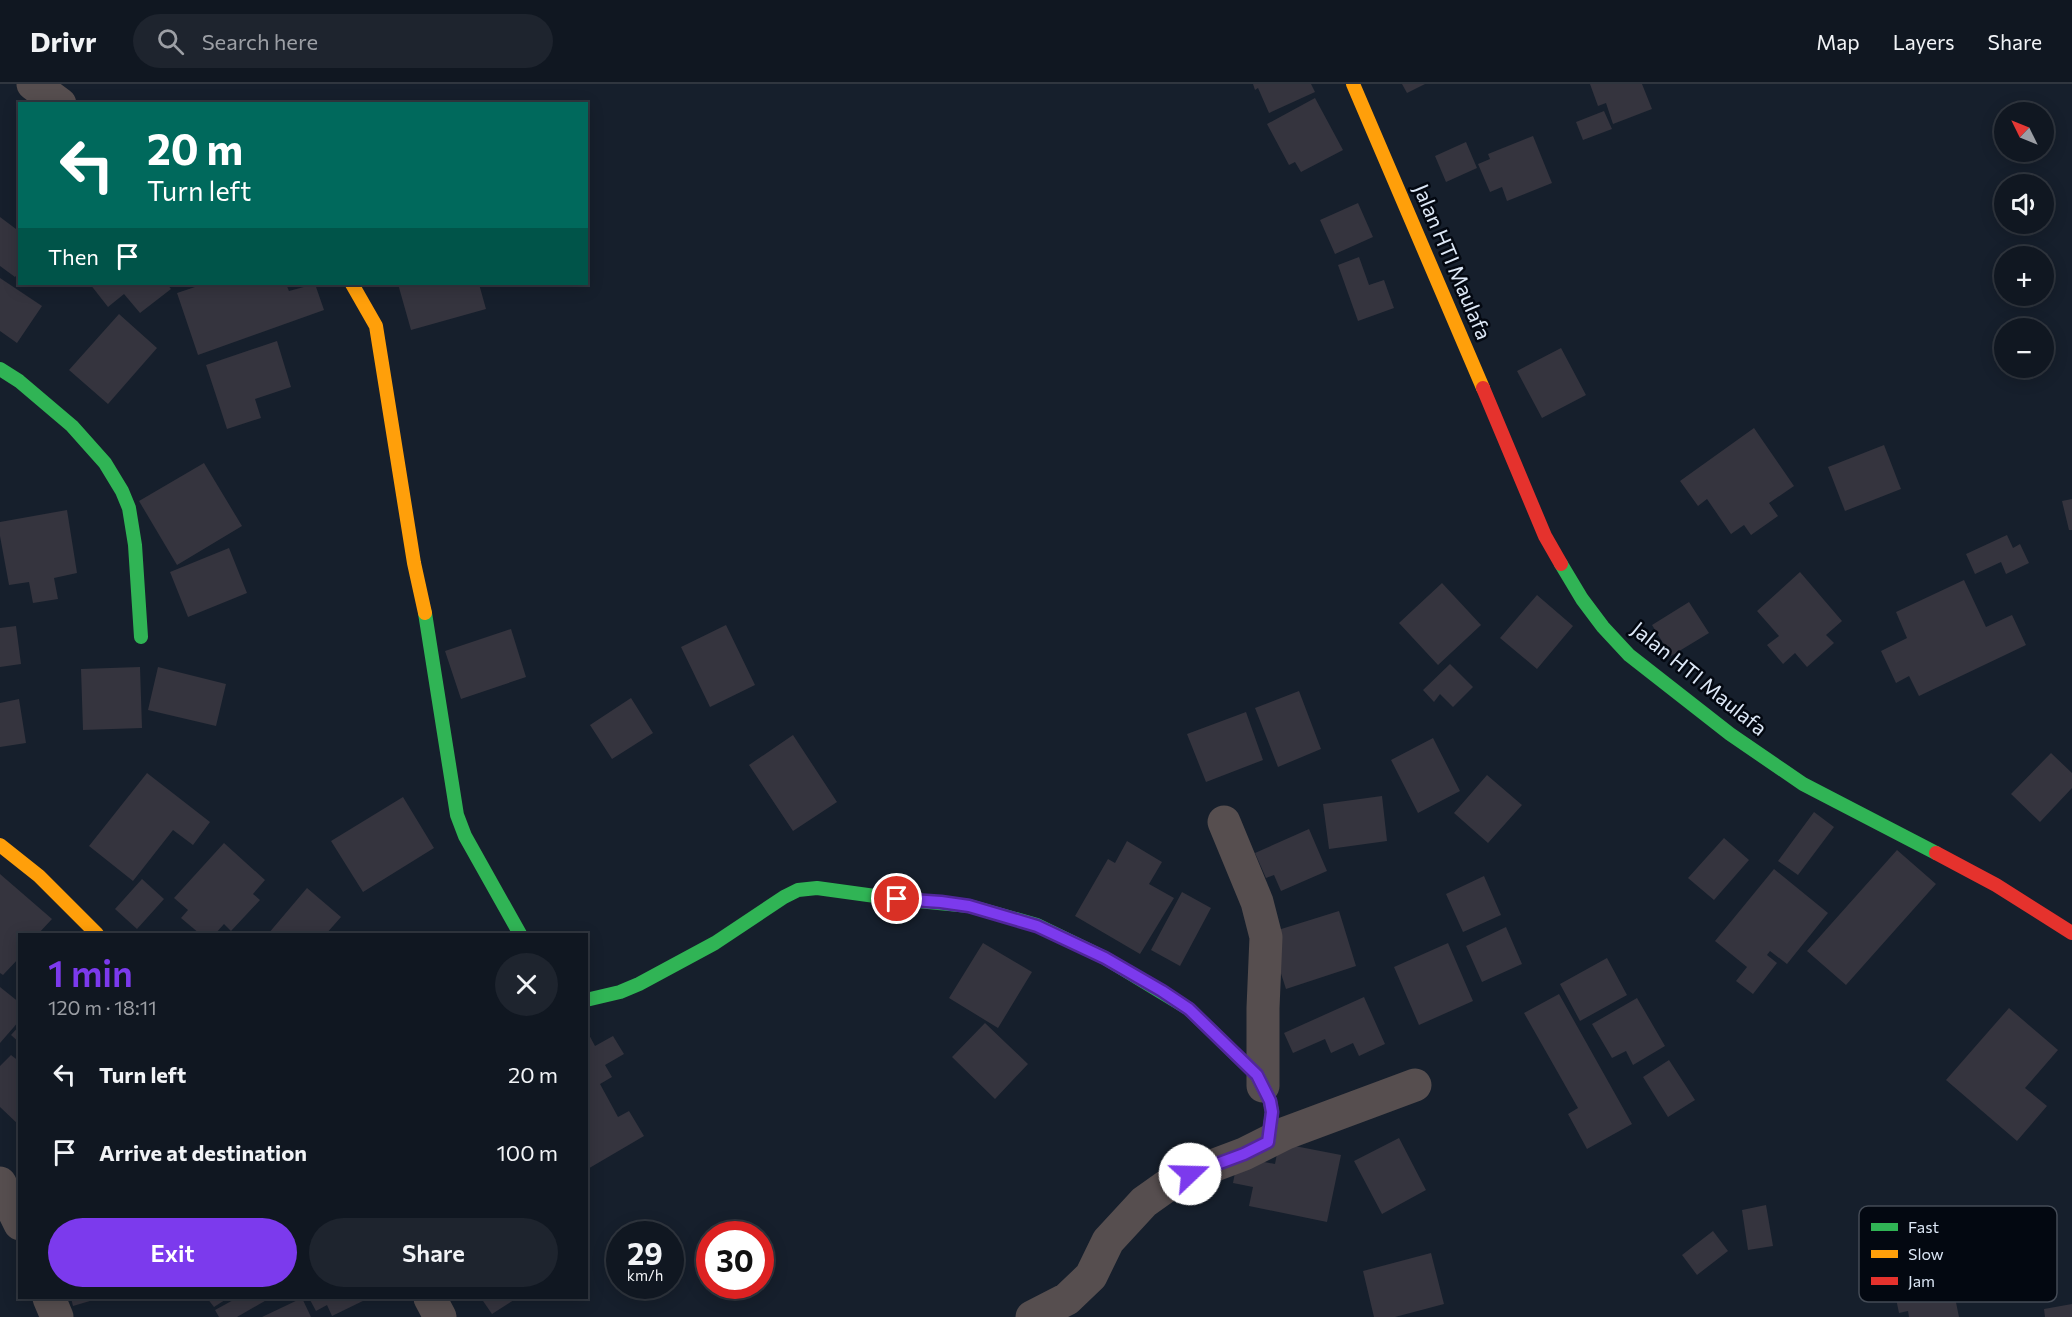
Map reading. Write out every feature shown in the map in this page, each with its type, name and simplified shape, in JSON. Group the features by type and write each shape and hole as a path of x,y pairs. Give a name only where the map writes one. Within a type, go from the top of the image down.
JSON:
{"street":[{"path":"33,84 57,102"},
{"name":"Jalan HTI Maulafa","path":"1353,84 1545,536 1582,599 1604,627 1629,655 1730,734 1803,784 1996,885 2072,933"},
{"path":"353,285 376,326 457,815 465,836 519,933"},
{"path":"0,369 14,377 65,419 114,477 129,506 140,588 141,637"},
{"path":"1224,822 1257,902 1266,937 1263,1086"},
{"path":"0,845 39,876 96,933"},
{"path":"588,1000 620,992 639,984 715,943 798,890 817,888 969,906 1037,926 1105,958 1189,1009 1248,1064 1263,1086 1272,1112 1268,1142"},
{"path":"1032,1317 1066,1299 1090,1276 1108,1241 1144,1202 1175,1180 1244,1154 1287,1132 1415,1085"},
{"path":"0,1183 18,1220"},
{"path":"49,1299 57,1317"},
{"path":"431,1299 440,1317"}],"building":[{"path":"1253,84 1311,84 1315,92 1269,113 1258,88 1255,90"},
{"path":"1402,84 1425,84 1407,93"},
{"path":"1590,84 1642,84 1652,109 1613,124 1606,103 1598,106"},
{"path":"1315,98 1343,150 1301,172 1295,162 1289,165 1267,124"},
{"path":"1604,111 1612,129 1583,140 1576,122"},
{"path":"1533,136 1552,183 1507,201 1502,187 1490,192 1478,164 1490,159 1488,154"},
{"path":"1466,142 1477,168 1446,182 1435,156"},
{"path":"1358,203 1373,237 1335,254 1320,220"},
{"path":"0,217 18,230 18,273 15,277 0,266"},
{"path":"1359,257 1369,285 1384,280 1394,308 1358,321 1338,265"},
{"path":"0,278 42,306 17,343 0,331"},
{"path":"91,285 168,285 171,289 140,313 124,294 108,307"},
{"path":"201,285 286,285 289,291 315,285 324,310 198,355 177,293"},
{"path":"398,285 479,285 486,309 411,330"},
{"path":"119,314 157,348 108,404 69,370"},
{"path":"277,341 291,387 255,399 261,418 227,429 206,365"},
{"path":"1561,348 1586,395 1542,418 1517,371"},
{"path":"1754,428 1794,486 1769,503 1778,516 1751,535 1744,525 1731,534 1707,499 1698,506 1680,481"},
{"path":"1884,445 1901,489 1845,511 1828,467"},
{"path":"204,463 242,526 177,565 139,501"},
{"path":"2072,499 2072,530 2069,530 2062,501"},
{"path":"67,510 77,573 54,578 58,599 33,603 29,582 9,585 0,536 0,522"},
{"path":"2007,535 2013,548 2020,544 2029,563 2006,574 2001,562 1975,574 1966,554"},
{"path":"229,548 247,593 188,617 170,572"},
{"path":"1800,572 1842,621 1826,635 1834,643 1807,667 1795,653 1783,664 1767,645 1779,636 1757,611"},
{"path":"1964,580 1986,627 2012,615 2026,645 1919,696 1909,676 1896,683 1881,651 1907,638 1896,612"},
{"path":"1442,583 1481,625 1438,665 1399,623"},
{"path":"1537,595 1573,626 1537,669 1500,638"},
{"path":"1689,602 1709,633 1671,656 1652,625"},
{"path":"726,625 755,685 710,707 681,647"},
{"path":"16,626 21,664 0,667 0,628"},
{"path":"511,629 526,677 461,699 445,651"},
{"path":"1450,664 1473,687 1453,707 1440,694 1434,702 1423,690"},
{"path":"140,667 142,728 83,730 81,669"},
{"path":"158,667 226,684 216,726 148,710"},
{"path":"1299,691 1321,749 1278,767 1255,708"},
{"path":"631,698 653,733 612,759 590,725"},
{"path":"19,699 26,743 0,747 0,703"},
{"path":"1246,712 1263,760 1206,782 1187,734"},
{"path":"793,735 837,802 793,831 749,765"},
{"path":"1433,738 1460,791 1418,813 1391,760"},
{"path":"2051,753 2072,773 2072,788 2040,822 2011,794"},
{"path":"147,773 210,822 193,845 173,830 133,881 89,846"},
{"path":"1487,775 1522,805 1488,843 1454,813"},
{"path":"1382,796 1387,841 1329,849 1323,804"},
{"path":"403,797 434,848 363,892 331,841"},
{"path":"1814,812 1834,827 1798,875 1778,861"},
{"path":"1309,829 1327,871 1281,891 1274,875 1266,878 1255,853"},
{"path":"1724,838 1749,860 1714,900 1688,878"},
{"path":"1127,841 1162,862 1149,884 1174,898 1140,954 1075,916 1108,859 1115,863"},
{"path":"224,843 265,880 253,894 260,900 231,931 224,924 216,933 199,933 181,918 188,910 174,898"},
{"path":"1897,850 1936,884 1846,985 1807,951"},
{"path":"1774,869 1828,913 1787,964 1770,951 1767,955 1777,963 1753,994 1736,981 1747,967 1715,941"},
{"path":"0,874 52,919 39,933 18,933 18,959 3,975 0,973"},
{"path":"1484,876 1501,915 1463,932 1446,894"},
{"path":"142,879 164,899 137,929 115,909"},
{"path":"307,888 341,917 327,933 269,933"},
{"path":"1182,892 1211,908 1180,966 1151,950"},
{"path":"1339,911 1356,966 1286,989 1268,933"},
{"path":"1506,927 1522,964 1482,982 1466,946"},
{"path":"983,943 1032,972 998,1028 949,998"},
{"path":"1448,943 1473,1001 1419,1025 1394,967"},
{"path":"1607,958 1627,995 1580,1021 1560,984"},
{"path":"0,987 18,1001 18,1022 0,1043"},
{"path":"1559,994 1632,1124 1587,1149 1568,1114 1578,1108 1524,1013"},
{"path":"1364,997 1385,1044 1359,1056 1353,1043 1331,1053 1325,1039 1293,1053 1284,1033"},
{"path":"1637,998 1665,1046 1633,1065 1626,1051 1612,1058 1592,1024"},
{"path":"2009,1008 2058,1050 2025,1088 2047,1106 2017,1141 1946,1080"},
{"path":"985,1023 1028,1064 995,1099 952,1057"},
{"path":"18,1027 18,1041 11,1035"},
{"path":"588,1033 595,1046 613,1036 624,1054 605,1065 612,1077 600,1084 618,1117 629,1111 644,1136 588,1169"},
{"path":"11,1055 18,1060 18,1124 0,1107 0,1066"},
{"path":"1669,1060 1695,1100 1668,1117 1643,1077"},
{"path":"1399,1138 1426,1190 1382,1214 1354,1161"},
{"path":"1279,1143 1341,1155 1327,1222 1249,1206 1253,1187 1233,1183 1238,1157 1275,1164"},
{"path":"1766,1205 1773,1246 1748,1250 1742,1210"},
{"path":"1713,1231 1728,1251 1697,1275 1682,1255"},
{"path":"1431,1253 1444,1304 1395,1317 1374,1317 1363,1271"},
{"path":"71,1299 97,1299 73,1306"},
{"path":"208,1299 226,1299 214,1307"},
{"path":"235,1299 268,1299 237,1317 219,1317 215,1310"},
{"path":"302,1299 311,1317 262,1317"},
{"path":"310,1299 367,1299 332,1316 327,1305 316,1311"},
{"path":"482,1299 515,1299 492,1314"},
{"path":"1897,1302 1956,1302 1959,1317 1909,1317 1908,1311 1899,1313"},
{"path":"2072,1304 2072,1317 2045,1317 2044,1309"}],"traffic: fast":[{"path":"0,369 19,381 72,426 105,463 122,491 129,508 135,545 141,637"},
{"path":"1561,564 1582,599 1603,627 1629,655 1730,734 1803,784 1936,853"},
{"path":"425,613 457,815 465,836 519,933"},
{"path":"588,1000 620,992 639,984 715,943 798,890 817,888 969,906 1037,925 1105,958 1189,1009 1257,1075 1270,1101 1272,1112 1268,1142"}],"traffic: slow":[{"path":"1353,84 1483,388"},
{"path":"353,285 376,326 414,563 425,613"},
{"path":"0,845 39,876 96,933"}],"traffic: jam":[{"path":"1483,388 1545,536 1561,564"},
{"path":"1936,853 1996,885 2072,933"}],"route":[{"path":"897,899 969,906 1037,926 1105,958 1162,991 1189,1009 1248,1064 1257,1075 1270,1101 1272,1112 1268,1142 1244,1154 1190,1174"}]}
